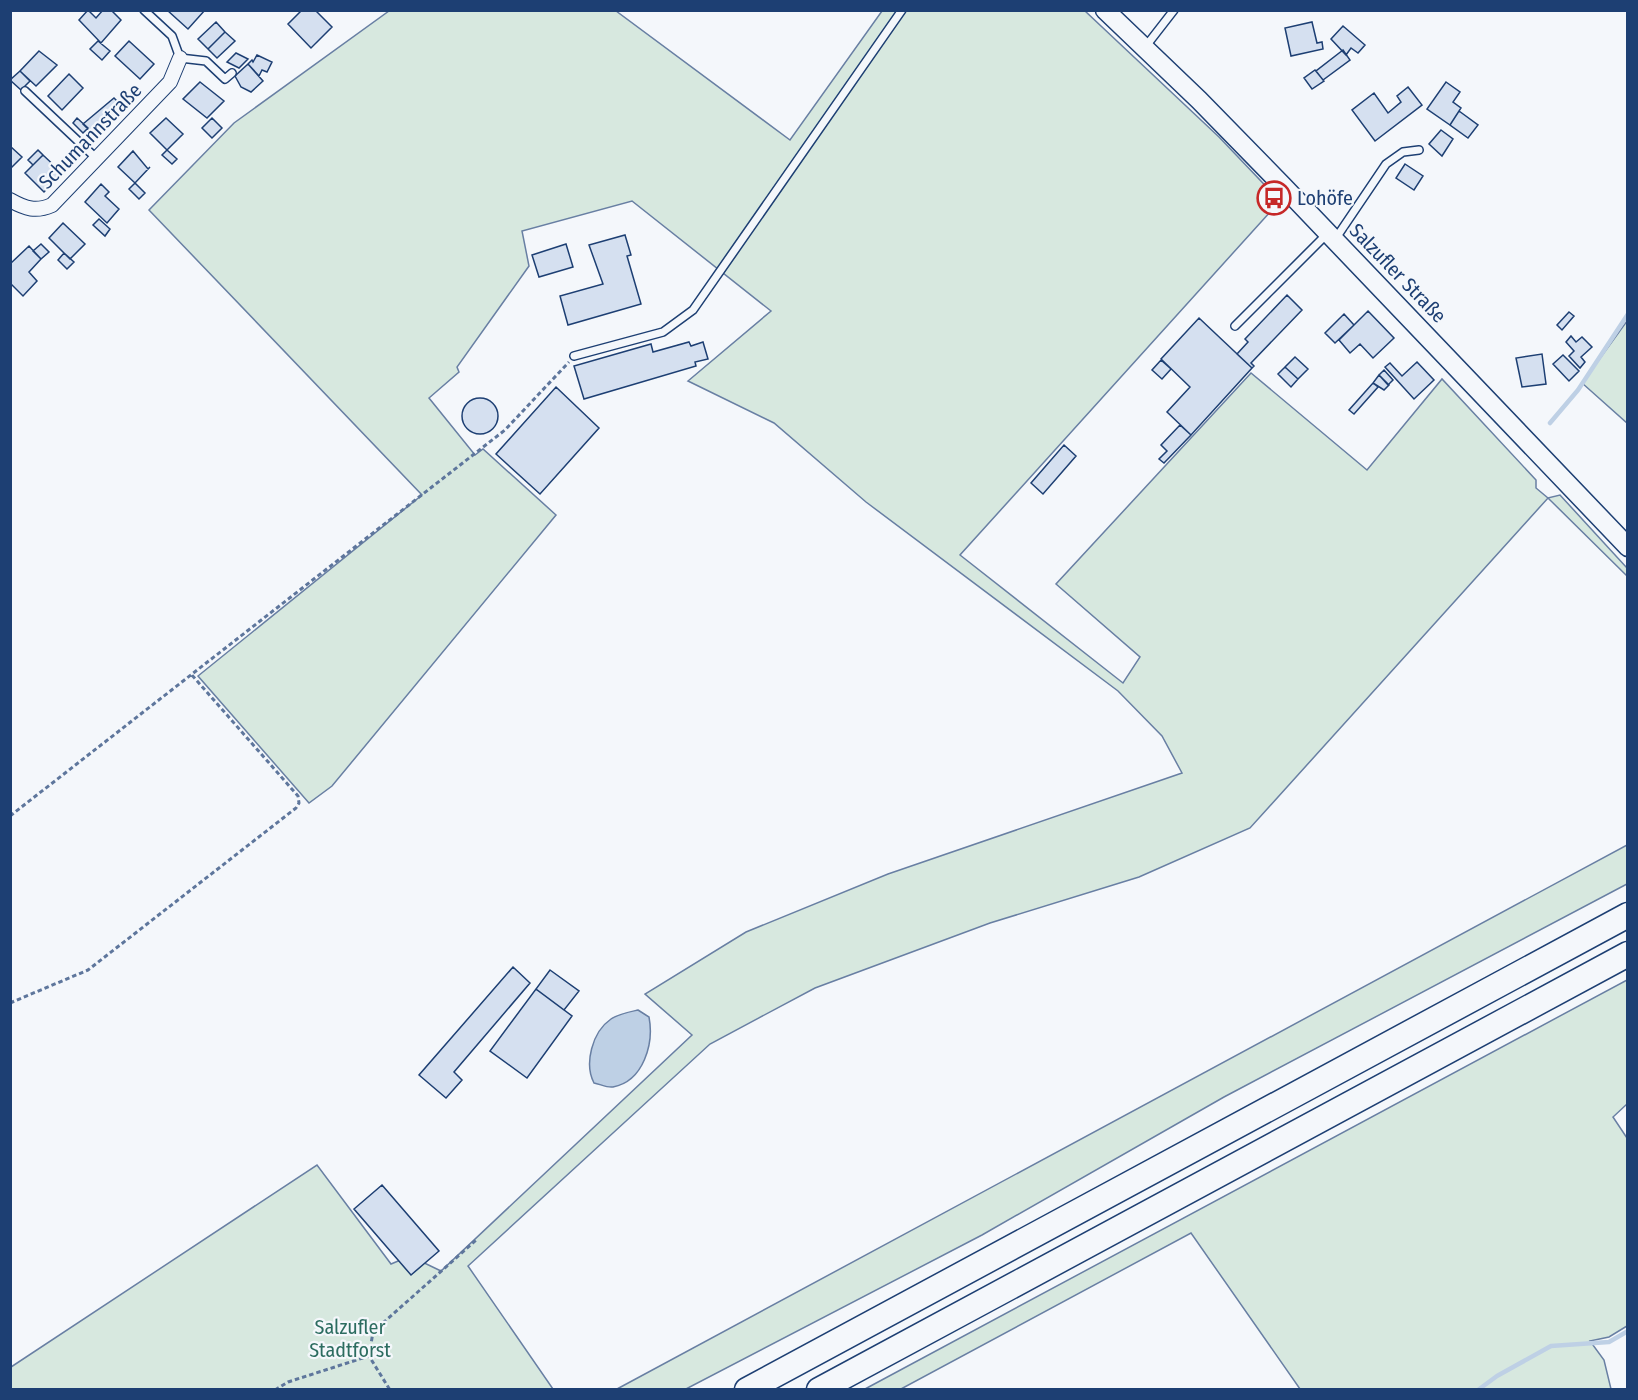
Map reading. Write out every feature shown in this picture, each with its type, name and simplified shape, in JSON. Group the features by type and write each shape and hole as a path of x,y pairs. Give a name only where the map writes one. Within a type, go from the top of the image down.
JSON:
{"highway":[{"path":"747,1389 1628,915"},
{"path":"819,1389 1628,954"}],"main road":[{"name":"Salzufler Straße","path":"1105,10 1145,47 1331,236 1628,547"}],"street":[{"name":"Schumannstraße","path":"10,200 25,209 41,210 52,205 170,82 180,58"}],"lane":[{"path":"144,10 172,36 180,58 206,61 225,79 232,73"},
{"path":"574,356 663,332 693,310 902,10"},
{"path":"1145,47 1174,10"},
{"path":"26,91 96,158"},
{"path":"1235,326 1331,236 1386,164 1403,152 1419,150"}],"path":[{"path":"10,816 505,430 574,356"},
{"path":"10,1003 88,970 296,808 299,803 298,796 191,674"},
{"path":"390,1389 369,1356 373,1332 476,1240"},
{"path":"275,1389 288,1382 369,1356"}],"green space":[{"name":"Salzufler Stadtforst","path":"389,11 616,11 790,140 882,11 1085,11 1219,137 1280,201 960,555 1123,683 1140,657 1056,584 1251,373 1367,470 1442,379 1536,480 1536,488 1548,498 1250,828 1139,877 990,923 815,988 710,1044 468,1266 553,1389 11,1390 11,1367 317,1165 391,1264 410,1256 441,1271 692,1035 645,994 746,932 888,874 1182,773 1162,736 1118,691 866,502 774,423 688,381 771,311 632,201 522,231 529,266 457,367 459,372 429,398 475,455 483,449 556,515 332,786 309,803 198,676 422,495 149,210 234,123"},
{"path":"1627,321 1627,423 1582,383"},
{"path":"1560,495 1627,568 1627,576 1548,498"},
{"path":"1627,845 1627,884 1224,1097 982,1235 686,1389 617,1389"},
{"path":"1627,980 1627,1104 1613,1117 1627,1138 1627,1326 1609,1337 1590,1341 1604,1360 1611,1389 1300,1389 1191,1233 901,1389 865,1389"}],"water":[{"path":"638,1010 649,1017 650,1027 648,1049 639,1069 624,1083 613,1087 594,1083 590,1058 599,1032 614,1017"}],"building":[{"path":"88,10 96,18 103,10 111,10 121,20 101,43 79,20"},
{"path":"167,10 205,10 188,29"},
{"path":"302,10 315,10 332,27 311,48 288,24"},
{"path":"216,22 225,32 208,49 198,39"},
{"path":"1312,22 1317,43 1322,42 1323,49 1291,56 1285,28"},
{"path":"1343,26 1365,45 1358,53 1351,48 1346,55 1331,39"},
{"path":"225,32 235,41 217,58 208,49"},
{"path":"98,41 110,51 102,60 90,49"},
{"path":"129,41 154,64 140,79 115,56"},
{"path":"1343,50 1350,60 1323,80 1316,71"},
{"path":"39,51 57,65 36,86 20,71"},
{"path":"236,53 248,59 239,68 227,62"},
{"path":"257,55 272,62 267,72 262,70 259,76 248,64 252,60 253,62"},
{"path":"248,64 263,81 251,92 241,87 235,76"},
{"path":"1315,70 1324,81 1312,89 1304,78"},
{"path":"20,71 30,81 21,90 10,80"},
{"path":"69,74 83,88 62,110 48,96"},
{"path":"200,82 224,101 207,118 183,99"},
{"path":"1446,82 1460,92 1453,102 1461,108 1450,125 1427,109"},
{"path":"1408,87 1422,105 1375,141 1352,110 1374,93 1388,113 1401,102 1397,96"},
{"path":"114,98 123,107 118,112 120,114 97,138 83,124"},
{"path":"1459,111 1478,125 1468,138 1450,125"},
{"path":"77,118 88,128 83,133 73,123"},
{"path":"166,118 183,134 167,150 150,133"},
{"path":"212,118 222,128 212,138 202,128"},
{"path":"1441,130 1453,139 1442,156 1429,144"},
{"path":"10,146 22,157 10,169"},
{"path":"38,150 43,155 33,165 28,160"},
{"path":"167,150 177,159 172,164 162,155"},
{"path":"133,151 148,169 150,167 135,183 118,167"},
{"path":"43,155 62,173 44,192 25,173"},
{"path":"1405,164 1423,176 1414,190 1396,178"},
{"path":"135,183 145,193 139,199 129,189"},
{"path":"101,184 109,192 105,196 119,209 107,223 85,202"},
{"path":"99,219 110,229 105,236 93,225"},
{"path":"63,223 85,244 70,259 49,238"},
{"path":"625,235 631,255 627,256 641,304 568,325 560,296 603,284 589,245"},
{"path":"41,244 49,252 41,259 33,251"},
{"path":"566,244 573,267 539,277 532,255"},
{"path":"29,246 41,259 29,272 37,281 23,296 10,283 10,264"},
{"path":"64,253 74,262 67,269 58,260"},
{"path":"1287,295 1302,310 1251,363 1254,366 1252,368 1237,354 1248,342 1245,339"},
{"path":"1368,311 1394,338 1373,358 1360,344 1350,353 1339,340"},
{"path":"1569,312 1574,316 1562,330 1557,325"},
{"path":"1344,314 1354,325 1335,343 1325,333"},
{"path":"1199,318 1252,368 1191,435 1167,412 1190,387 1161,359"},
{"path":"1571,336 1576,342 1582,337 1592,347 1581,357 1585,362 1580,368 1569,356 1574,351 1566,342"},
{"path":"689,342 691,346 703,342 708,359 695,362 696,366 584,399 574,366 651,344 653,352"},
{"path":"1542,354 1546,384 1522,387 1516,358"},
{"path":"1563,355 1579,371 1569,381 1553,364"},
{"path":"1295,357 1308,369 1298,379 1285,367"},
{"path":"1161,360 1171,369 1162,379 1152,370"},
{"path":"1417,362 1434,380 1414,399 1385,367 1390,363 1402,376"},
{"path":"1285,367 1298,379 1291,387 1278,374"},
{"path":"1384,370 1393,380 1388,385 1379,375"},
{"path":"1379,375 1389,385 1384,390 1373,383"},
{"path":"1373,383 1378,387 1354,414 1349,410"},
{"path":"556,387 599,428 540,494 496,454"},
{"path":"480,398 493,403 498,416 493,429 480,434 467,429 462,416 467,403"},
{"path":"1180,425 1191,435 1164,463 1159,459 1167,451 1161,445"},
{"path":"1064,445 1076,456 1043,494 1031,483"},
{"path":"513,967 530,983 454,1072 462,1080 446,1098 419,1075"},
{"path":"550,970 579,991 564,1010 536,989"},
{"path":"536,989 572,1016 527,1078 490,1051"},
{"path":"382,1185 439,1251 411,1275 354,1209"}],"waterway":[{"path":"1550,423 1578,390 1628,314"},
{"path":"1478,1390 1497,1376 1551,1346 1609,1342 1628,1331"}],"place":[{"name":"Lohöfe","path":"1274,198"}]}
